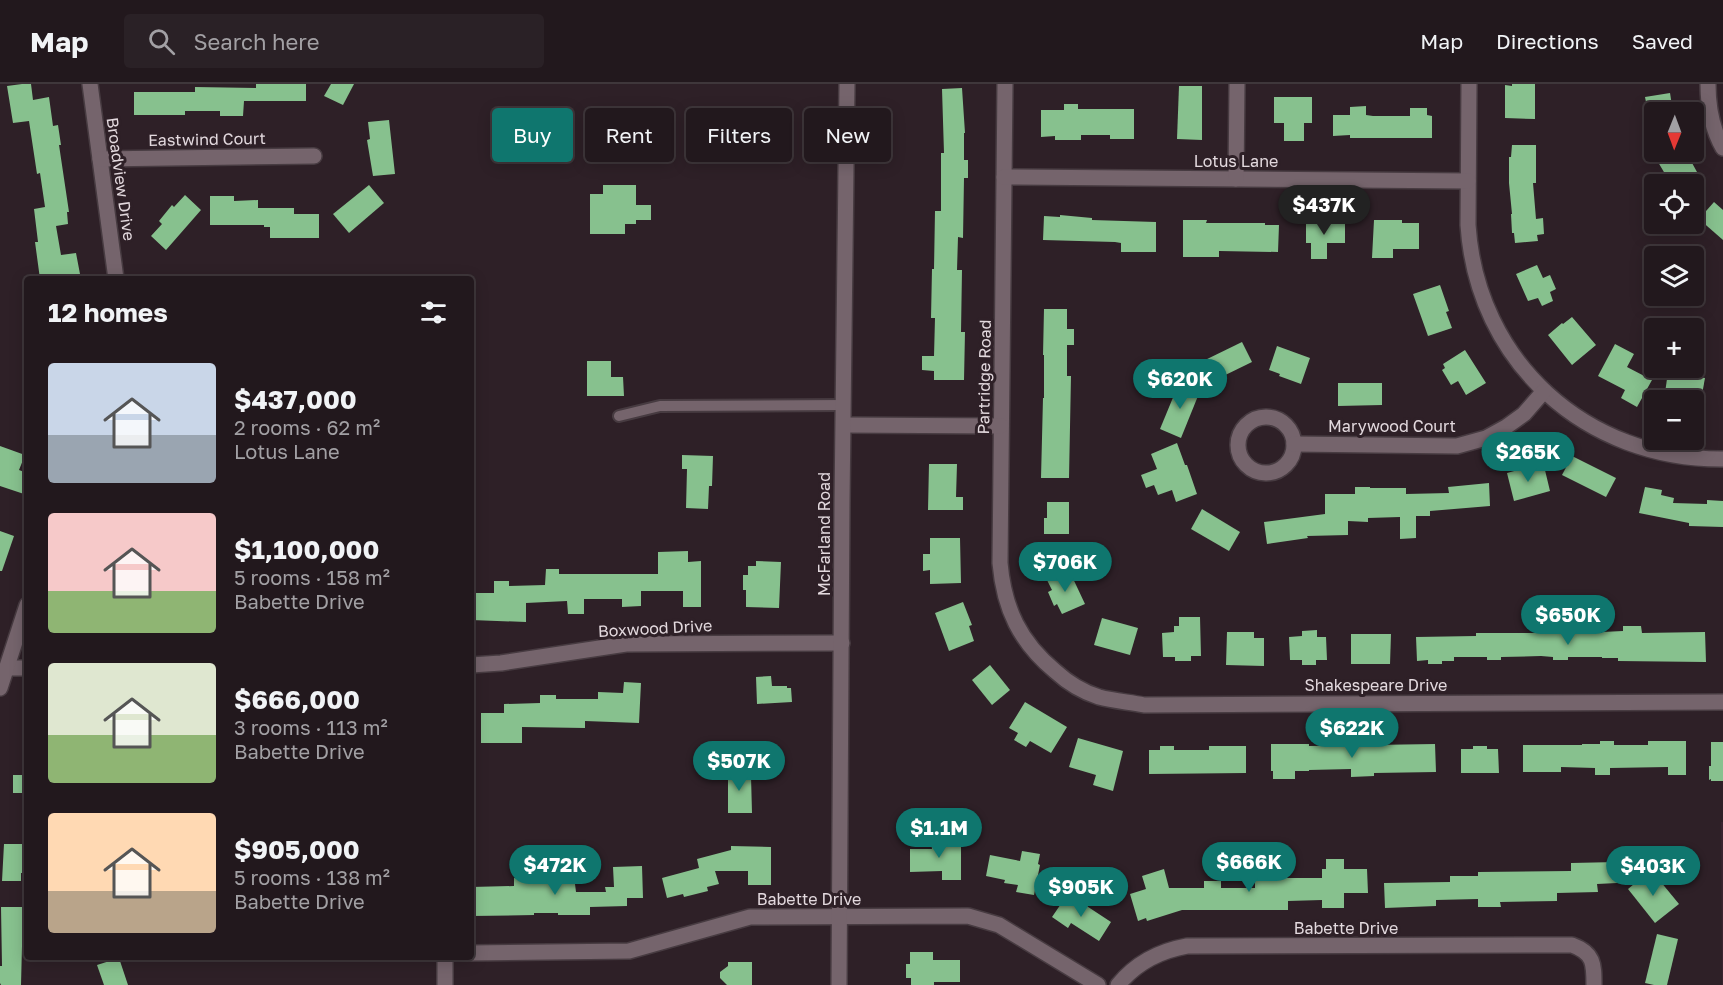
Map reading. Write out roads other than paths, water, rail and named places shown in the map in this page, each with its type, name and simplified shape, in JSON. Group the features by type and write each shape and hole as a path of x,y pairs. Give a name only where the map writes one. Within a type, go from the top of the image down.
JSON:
{"street":[{"name":"Broadview Drive","path":"90,84 116,276"},
{"name":"McFarland Road","path":"839,985 847,84"},
{"name":"Partridge Road","path":"1005,84 1001,580 1018,629 1041,659"},
{"path":"1236,179 1237,84"},
{"path":"1469,84 1468,225 1470,247 1480,291 1488,312 1506,345 1523,370 1544,391 1567,411 1586,422 1613,436 1655,451 1685,457 1723,459"},
{"path":"1708,84 1712,120 1723,147"},
{"name":"Eastwind Court","path":"100,159 314,156"},
{"name":"Lotus Lane","path":"1004,177 1468,181"},
{"name":"Marywood Court","path":"1294,444 1457,446 1486,438 1506,427 1524,414 1544,391"},
{"path":"844,425 1001,426"},
{"path":"0,688 24,614"},
{"name":"Boxwood Drive","path":"474,665 501,663 626,644 842,643"},
{"name":"Shakespeare Drive","path":"1041,659 1065,680 1092,694 1114,701 1144,705 1723,702"},
{"path":"7,668 24,668"},
{"name":"Babette Drive","path":"474,953 629,951 750,917 968,916 999,925 1098,985"},
{"name":"Babette Drive","path":"1118,985 1130,972 1149,958 1187,946 1572,945 1586,951 1593,964 1594,985"},
{"path":"445,960 445,985"}],"lane":[{"path":"619,416 660,406 844,405"}]}
